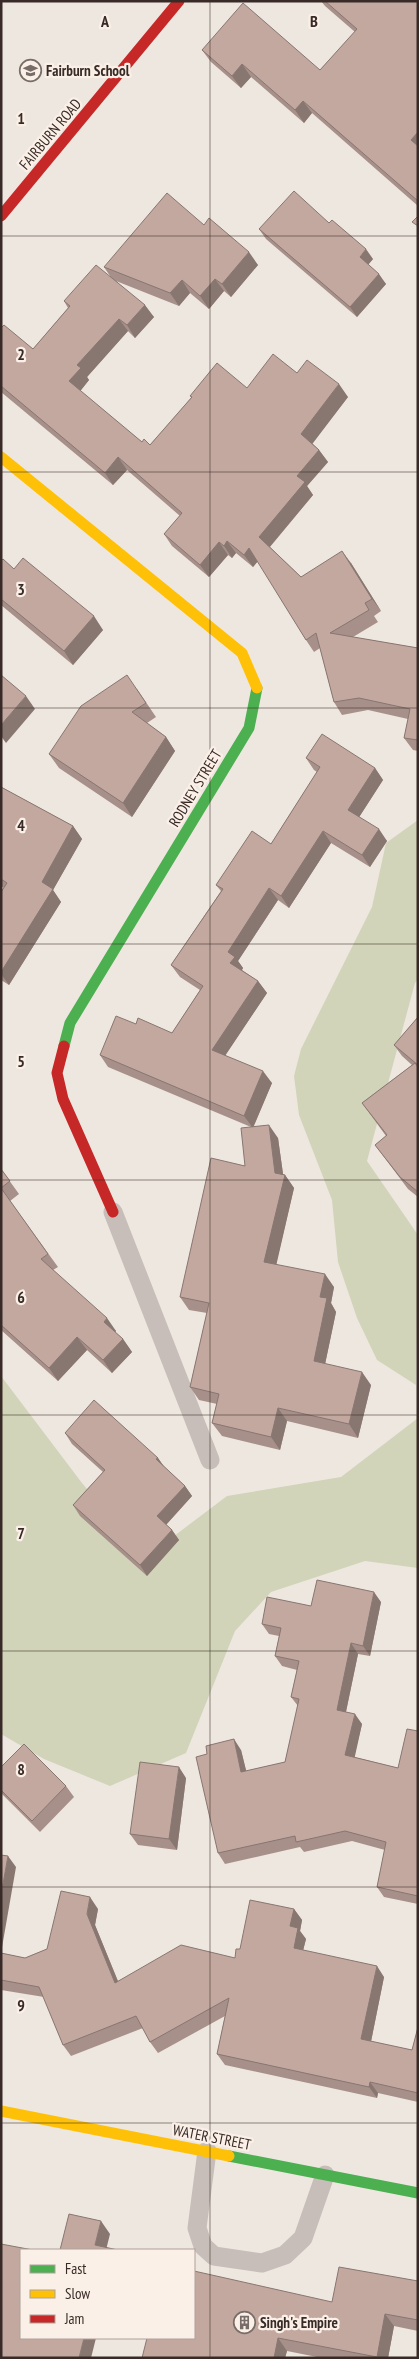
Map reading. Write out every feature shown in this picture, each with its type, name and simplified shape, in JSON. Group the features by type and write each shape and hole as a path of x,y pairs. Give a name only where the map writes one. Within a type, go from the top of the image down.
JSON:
{"street":[{"name":"FAIRBURN ROAD","path":"1,216 179,1"},
{"name":"RODNEY STREET","path":"1,457 242,653 257,689 249,728 70,1023 57,1073 63,1100 113,1212"},
{"name":"WATER STREET","path":"1,2111 418,2193"}],"lane":[{"path":"113,1212 210,1460"},
{"path":"207,2151 197,2228 203,2246 214,2256 262,2263 285,2255 303,2238 324,2175"}],"green space":[{"path":"418,820 418,979 415,983 367,1161 418,1235 416,1385 377,1360 357,1318 338,1262 332,1200 299,1115 294,1076 301,1049 372,907 386,843"},
{"path":"1,1376 82,1483 145,1558 227,1496 341,1477 418,1418 418,1568 365,1561 271,1592 235,1631 186,1753 110,1786 44,1759 1,1734"}],"building":[{"path":"325,1 418,1 418,132 411,140 418,146 418,201 303,101 295,110 242,64 232,76 202,50 243,3 320,70 357,29"},
{"path":"294,191 329,223 332,220 366,249 360,257 379,274 350,307 259,229"},
{"path":"167,193 204,225 209,218 249,252 222,284 215,279 200,296 182,280 170,293 104,267"},
{"path":"418,216 418,226 412,222"},
{"path":"96,265 145,305 127,325 119,319 77,365 81,368 69,381 142,442 144,439 150,445 192,397 190,396 217,363 247,388 273,354 297,373 307,360 339,384 301,434 319,450 297,476 305,482 259,537 301,577 342,551 372,599 365,603 369,610 330,633 418,648 418,740 404,738 410,709 359,698 334,702 316,633 306,640 249,548 244,555 227,541 224,546 219,542 200,565 164,534 182,513 118,457 105,473 1,386 1,328 4,325 33,349 70,306 64,301"},
{"path":"23,558 94,616 64,651 1,599 1,561 3,559 14,569"},
{"path":"1,675 26,696 1,725"},
{"path":"127,675 146,703 132,712 166,737 123,803 49,754 81,706"},
{"path":"322,734 375,768 348,810 379,829 362,855 323,831 281,896 269,888 228,952 235,957 230,963 258,981 212,1050 263,1071 244,1116 100,1055 116,1016 136,1024 138,1018 172,1033 203,986 171,965 223,889 216,885 252,831 271,844 320,767 306,758"},
{"path":"1,787 73,826 42,882 53,889 1,972 1,892 7,883 1,879"},
{"path":"418,1017 418,1065 394,1045"},
{"path":"415,1063 418,1067 418,1192 400,1177 375,1145 387,1135 362,1103"},
{"path":"269,1125 275,1173 285,1175 264,1262 325,1274 320,1297 327,1298 314,1361 362,1372 349,1424 278,1408 271,1437 212,1423 219,1394 190,1387 209,1303 180,1297 211,1158 245,1166 241,1128"},
{"path":"1,1169 10,1181 1,1188"},
{"path":"1,1188 48,1254 41,1259 107,1318 104,1322 123,1339 103,1360 77,1337 49,1368 1,1325"},
{"path":"94,1400 158,1458 156,1459 185,1486 157,1516 172,1530 140,1565 73,1505 105,1470 65,1433"},
{"path":"317,1580 374,1592 363,1646 351,1643 337,1710 355,1714 345,1755 398,1768 407,1729 418,1731 418,1896 377,1887 386,1842 345,1831 296,1842 295,1836 218,1853 196,1757 207,1754 206,1746 234,1739 241,1772 285,1762 299,1699 291,1697 299,1661 275,1656 281,1628 262,1624 267,1597 311,1606"},
{"path":"24,1744 66,1786 32,1821 1,1790 1,1767"},
{"path":"140,1762 179,1767 169,1839 130,1834"},
{"path":"1,1855 8,1856 1,1895"},
{"path":"61,1891 90,1897 87,1914 115,1983 181,1945 235,1958 236,1949 240,1949 250,1900 294,1909 290,1926 298,1928 294,1948 377,1966 361,2039 412,2050 418,2027 418,2093 370,2082 369,2087 217,2054 229,1998 150,2042 136,2016 63,2045 39,1987 1,1980 1,1953 25,1958 47,1949"},
{"path":"69,2214 101,2221 95,2245 113,2249 60,2249"},
{"path":"1,2244 28,2249 20,2249 20,2339 84,2339 79,2358 1,2358"},
{"path":"339,2267 418,2281 418,2320 385,2314 377,2357 278,2338 274,2358 142,2358 147,2339 195,2339 195,2271 332,2302"}],"traffic: fast":[{"path":"64,1046 70,1023 249,728 257,688"},
{"path":"229,2156 418,2193"}],"traffic: slow":[{"path":"1,457 242,653 257,688"},
{"path":"1,2111 229,2156"}],"traffic: jam":[{"path":"1,216 179,1"},
{"path":"64,1046 57,1073 63,1099 113,1212"}],"place":[{"name":"Fairburn School","path":"30,70"},
{"name":"Singh's Empire","path":"244,2322"}]}
